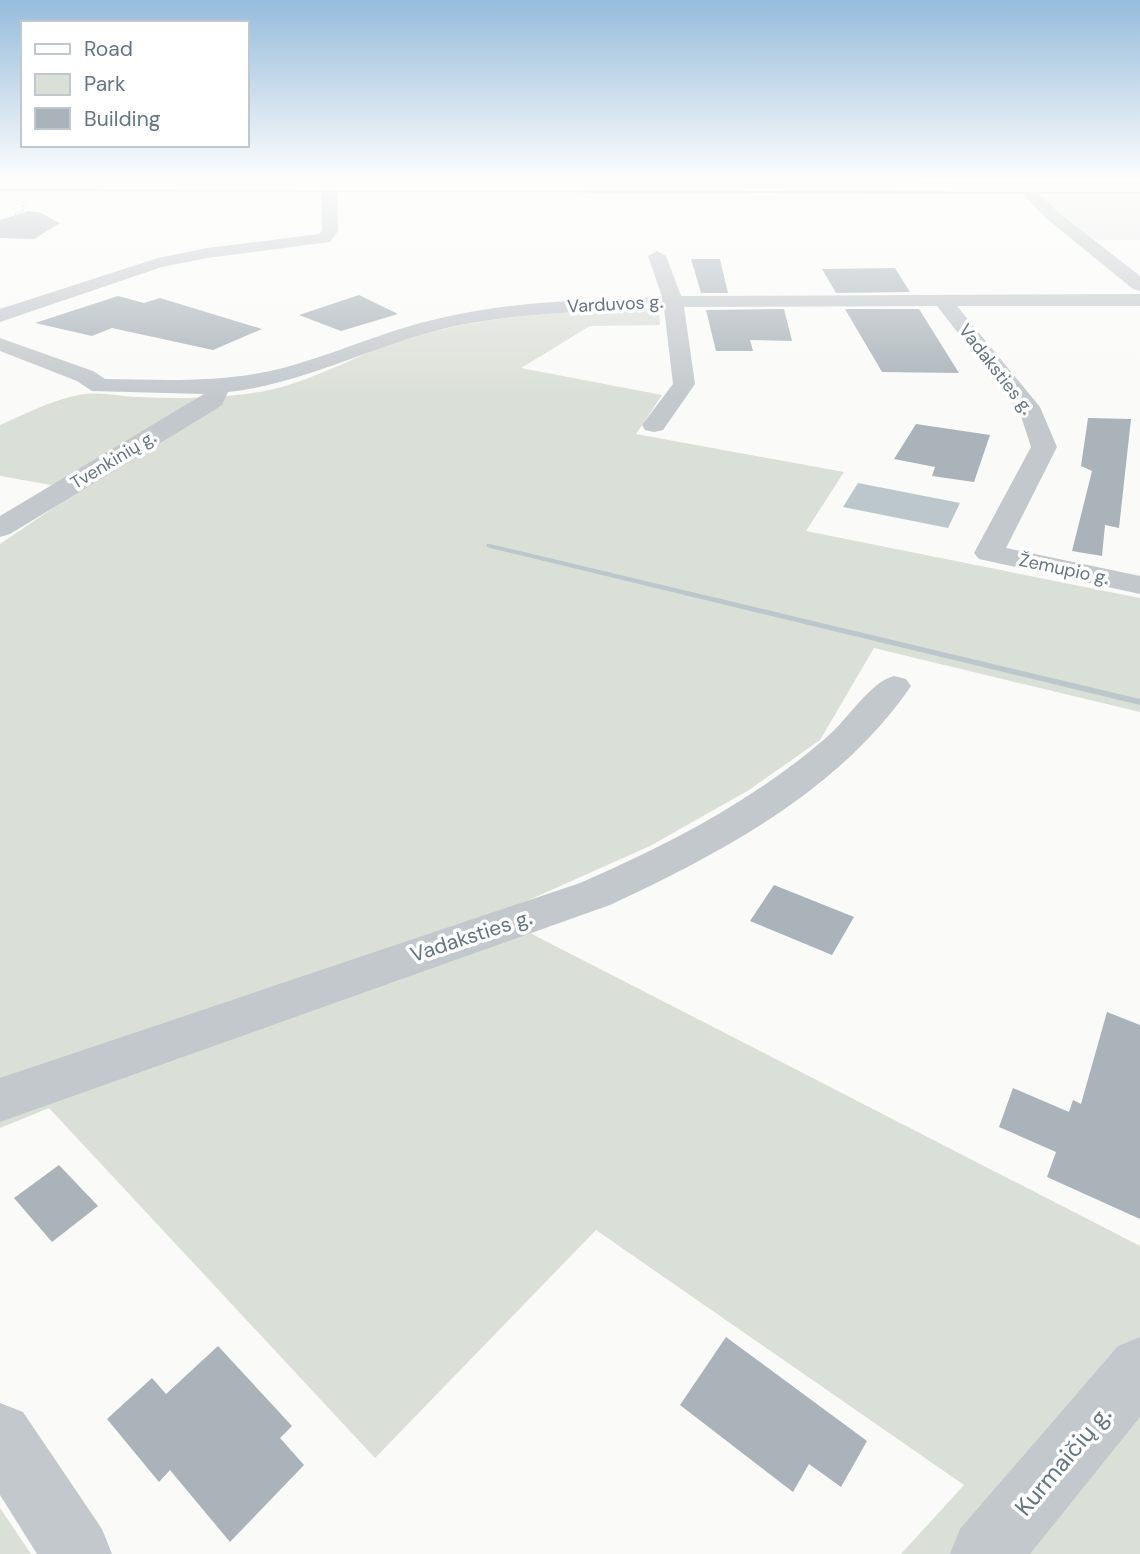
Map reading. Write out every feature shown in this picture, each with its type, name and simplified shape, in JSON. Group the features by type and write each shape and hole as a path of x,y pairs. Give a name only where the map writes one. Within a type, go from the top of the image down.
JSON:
{"street":[{"path":"0,316 158,263 211,253"},
{"path":"1099,253 1140,285"},
{"path":"654,425 684,384 673,301 657,256"},
{"name":"Varduvos g.","path":"0,344 85,376 100,386 219,386 286,374 387,338 470,317 532,309 673,301 1140,300"},
{"name":"Vadaksties g.","path":"943,302 1032,412 1044,447 989,553"},
{"name":"Tvenkinių g.","path":"0,528 214,400 219,386"},
{"name":"Žemupio g.","path":"989,553 1140,584"},
{"name":"Vadaksties g.","path":"0,1100 595,894 645,873 803,776 841,744 894,686"},
{"name":"Kurmaičių g.","path":"985,1554 1140,1368"},
{"path":"0,1434 77,1554"}],"green space":[{"path":"659,308 660,325 590,326 521,368 662,395 636,434 844,472 806,531 1140,598 1140,712 874,648 820,740 749,790 650,846 495,915 1140,1246 1140,1554 901,1554 964,1485 596,1230 375,1458 49,1108 0,1128 0,544 80,490 0,476 0,425 49,404 86,394 189,398 240,395 274,389 307,379 402,340 465,325 529,316"},
{"path":"0,1508 31,1554 0,1554"}],"shaded area":[{"path":"858,483 960,503 948,528 843,507"}],"building":[{"path":"691,259 720,259 728,293 701,293"},
{"path":"895,268 910,292 836,293 822,269"},
{"path":"359,295 398,314 341,331 299,315"},
{"path":"118,296 144,303 160,298 262,329 213,350 112,328 92,336 35,323"},
{"path":"784,309 792,341 750,340 753,351 716,351 706,310"},
{"path":"845,309 919,309 959,373 882,372"},
{"path":"1088,418 1131,419 1119,528 1105,525 1102,556 1072,551 1092,471 1081,466"},
{"path":"916,424 990,435 974,482 932,476 935,467 894,459"},
{"path":"774,885 854,917 832,955 750,921"},
{"path":"1107,1012 1140,1025 1140,1219 1047,1177 1056,1152 999,1127 1013,1088 1069,1112 1073,1100 1081,1104"},
{"path":"59,1165 98,1206 52,1242 14,1198"},
{"path":"726,1337 867,1441 841,1487 809,1464 793,1492 680,1405"},
{"path":"218,1346 292,1426 280,1438 304,1465 230,1542 170,1470 159,1482 107,1419 152,1378 166,1394"}],"waterway":[{"path":"490,546 1140,702"}]}
